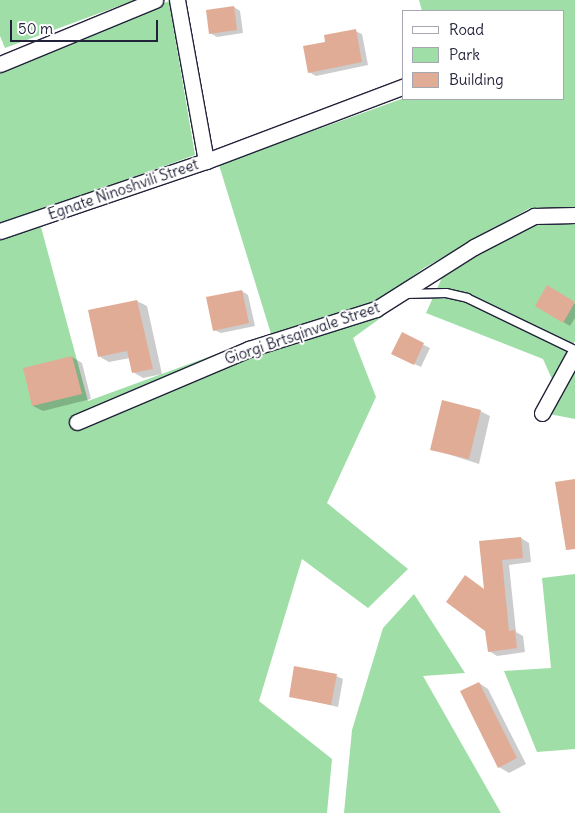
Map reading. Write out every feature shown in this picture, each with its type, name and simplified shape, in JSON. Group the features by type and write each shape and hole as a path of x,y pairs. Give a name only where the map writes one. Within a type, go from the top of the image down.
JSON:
{"street":[{"path":"0,64 155,0"},
{"name":"Egnate Ninoshvili Street","path":"0,231 206,161 177,0"},
{"path":"206,161 402,87"},
{"name":"Giorgi Brtsqinvale Street","path":"77,422 249,349 376,309 474,247 534,216 575,215"},
{"path":"542,413 575,352"}],"lane":[{"path":"400,294 446,293 467,298 575,352"}],"green space":[{"path":"0,0 135,0 5,48 0,36"},
{"path":"419,0 575,0 575,208 530,208 424,268 401,285 419,290 353,338 376,397 327,503 408,569 368,608 302,559 259,701 332,759 327,813 0,813 0,240 41,227 88,401 271,334 219,165 402,99 565,100 565,10 422,10"},
{"path":"169,1 195,155 0,225 0,73"},
{"path":"575,222 575,341 552,379 543,359 426,313 444,273 533,224"},
{"path":"575,370 575,419 549,414"},
{"path":"575,574 575,749 537,752 504,671 551,668 542,578"},
{"path":"414,594 465,673 423,676 501,813 344,813 352,730 383,628"}],"building":[{"path":"234,6 237,30 209,34 206,10"},
{"path":"356,29 362,62 308,73 303,46 325,42 324,35"},
{"path":"547,285 575,302 563,323 535,306"},
{"path":"242,290 249,323 213,331 206,297"},
{"path":"137,300 153,369 132,373 127,351 98,357 88,310"},
{"path":"402,332 424,343 414,365 391,354"},
{"path":"72,356 82,394 32,406 23,368"},
{"path":"442,400 481,410 469,459 430,450"},
{"path":"575,479 575,549 566,550 555,482"},
{"path":"521,537 523,558 502,560 509,631 515,630 517,648 488,652 485,631 446,602 465,575 484,589 479,541"},
{"path":"294,666 337,674 331,705 289,697"},
{"path":"479,682 517,758 498,768 460,691"}]}
